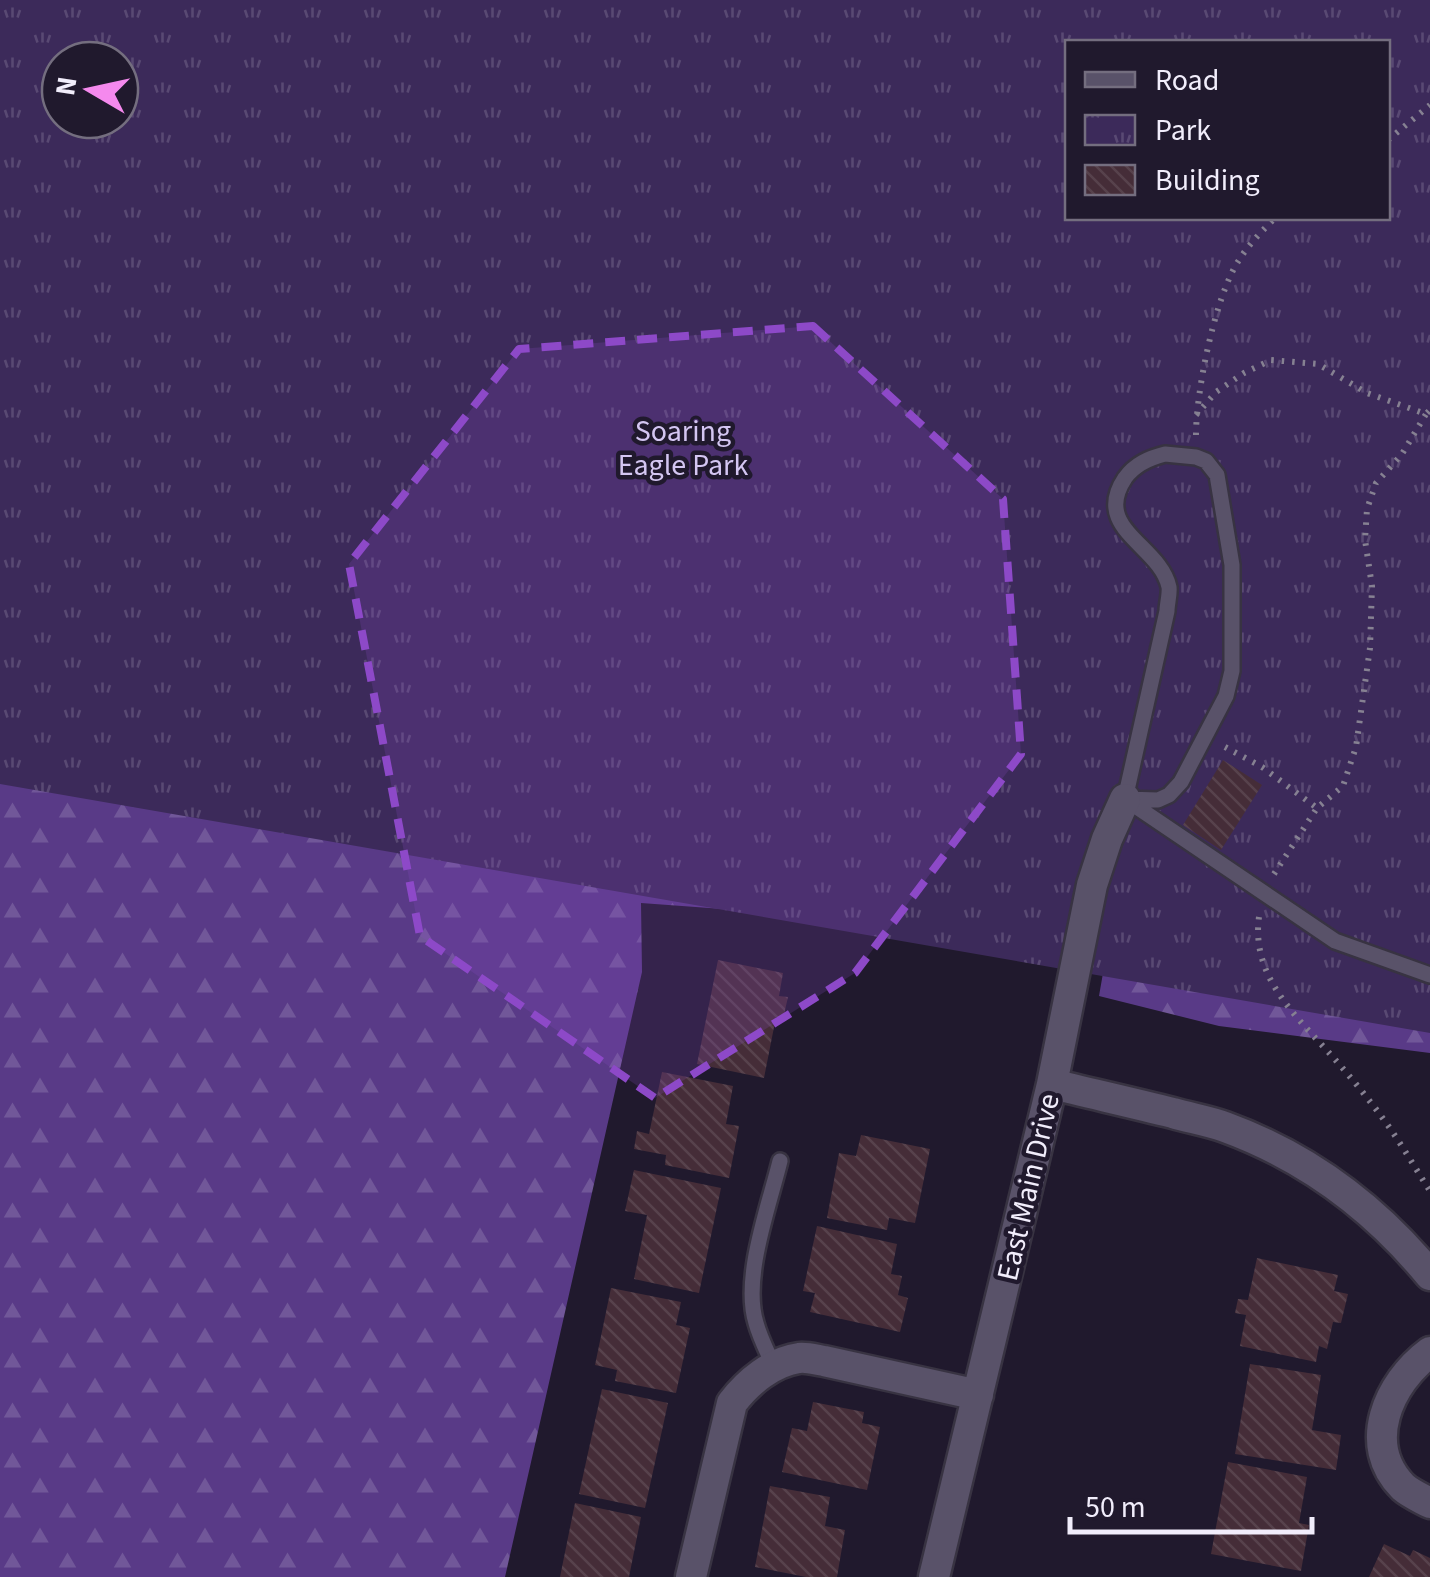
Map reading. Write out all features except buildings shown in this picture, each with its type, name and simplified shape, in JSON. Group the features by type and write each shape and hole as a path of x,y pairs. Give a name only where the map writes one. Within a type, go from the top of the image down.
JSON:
{"street":[{"name":"East Main Drive","path":"934,1577 1052,1084 1092,885 1125,799"},
{"path":"1052,1084 1224,1126 1272,1148 1317,1171 1362,1203 1430,1274"},
{"path":"1430,1352 1399,1386 1386,1407 1381,1426 1382,1452 1391,1472 1406,1490 1430,1503"},
{"path":"691,1577 732,1403 747,1384 774,1367 800,1358 978,1395"}],"lane":[{"path":"1165,454 1196,456 1206,461 1217,475 1232,564 1232,670 1226,696 1181,782 1158,800 1125,799 1169,587 1118,518 1115,504 1119,487 1130,471 1150,458 1165,454"},
{"path":"1125,799 1335,941 1430,975"},
{"path":"774,1367 755,1322 752,1293 780,1161"}],"path":[{"path":"1390,138 1430,105"},
{"path":"1196,456 1196,415 1205,358 1222,299 1236,263 1273,220"},
{"path":"1196,415 1216,392 1271,360 1318,364 1368,392 1428,412 1402,454 1376,483 1366,509 1372,586 1370,648 1356,746 1343,786 1317,808 1263,892 1257,931 1263,966 1284,1004 1384,1121 1430,1192"},
{"path":"1205,737 1262,767 1317,808"}],"highlighted area":[{"path":"813,326 1003,499 1021,754 855,973 655,1098 420,936 349,564 519,349"}],"green space":[{"name":"Soaring Eagle Park","path":"0,0 1430,0 1430,1053 1219,1026 1099,996 1120,876 1012,930 641,903 642,972 505,1577 0,1577"},
{"name":"Soaring Eagle Park","path":"0,0 1430,0 1430,1033 0,784"}]}
